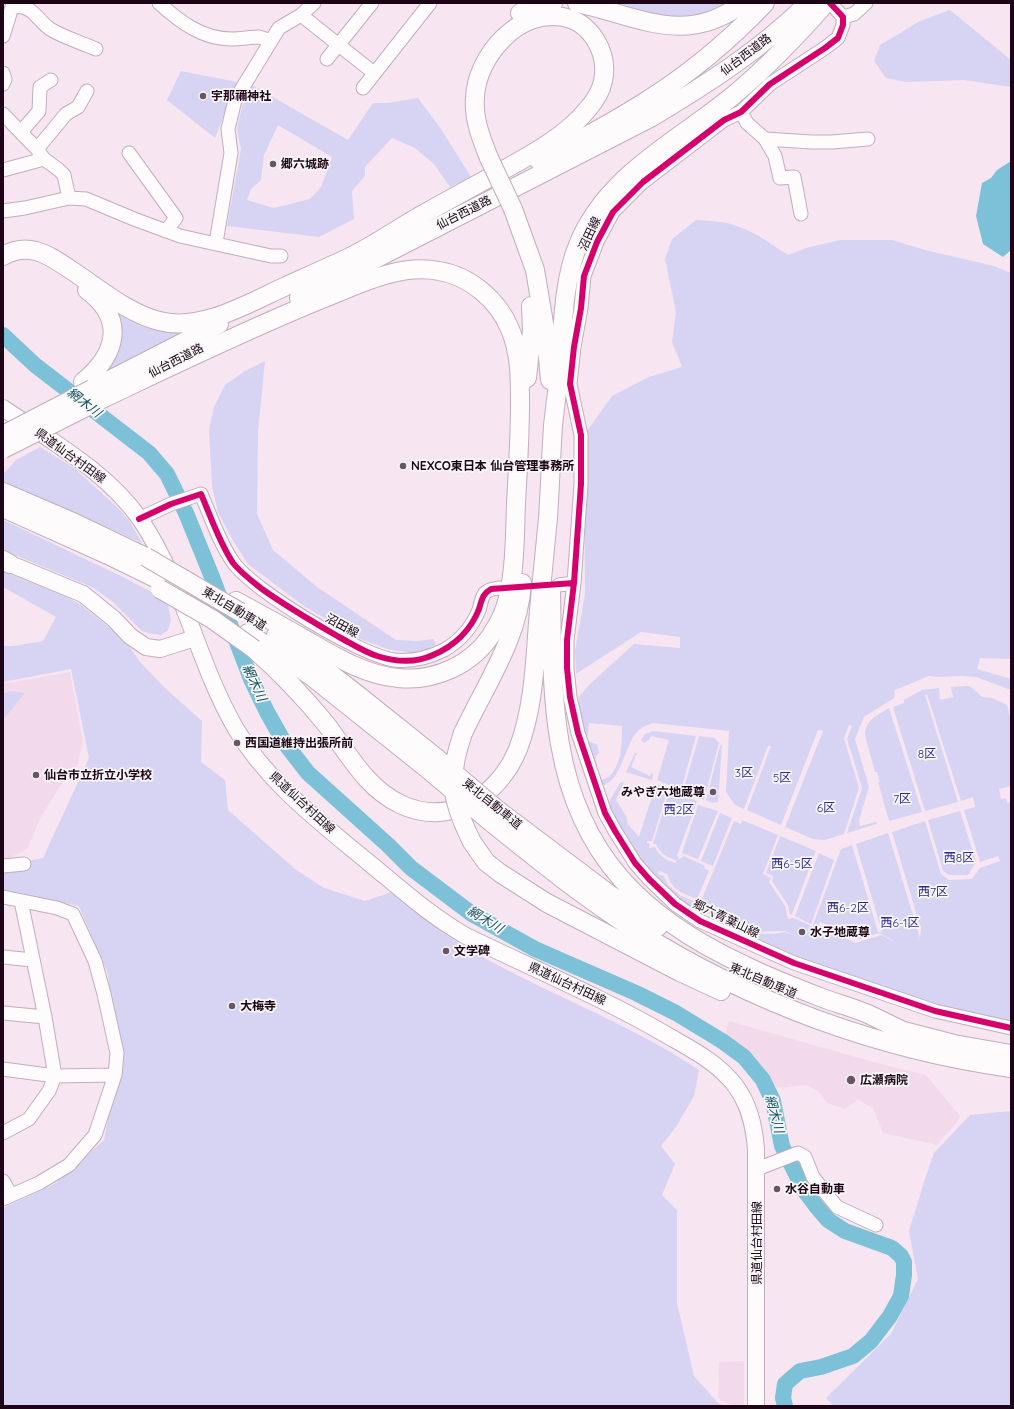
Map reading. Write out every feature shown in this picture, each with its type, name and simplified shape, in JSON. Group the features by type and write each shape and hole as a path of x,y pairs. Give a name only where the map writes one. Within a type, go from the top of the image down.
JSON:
{"highway":[{"path":"552,3 533,7 520,13 494,31 483,44 467,73 463,103 464,119 468,134 484,161 534,270 541,301 546,335 553,425"},
{"path":"577,3 651,23 679,26 694,25 710,21 724,15 743,3"},
{"name":"仙台西道路","path":"93,390 553,154 644,103 715,51 747,22 765,3"},
{"name":"仙台西道路","path":"93,390 652,117 726,71 763,43 808,3"},
{"path":"3,508 69,537 103,562 157,584 212,619 251,641 298,691 373,786 399,804 414,810 444,812 462,808 477,800 494,786 508,769 523,734 528,714 533,684 548,517 553,425 567,287 578,245 596,212 622,180 737,93 830,5"},
{"path":"3,256 12,251 20,250 28,250 43,254 62,263 135,312 158,321 181,324 207,319 231,311 352,256 531,154 578,120 595,100 604,79 602,54 592,35 583,26 562,17 549,16 536,19 523,24 510,32 490,53 477,80 475,96 475,111 484,161"},
{"path":"508,212 532,316 531,350 520,422"},
{"path":"3,266 20,258 38,261 58,270 88,291 103,305 108,313 111,323 112,343 108,354 94,373 93,390 84,409 31,440 3,461"},
{"path":"3,433 39,408 93,390 232,338 374,279 414,269 439,271 451,274 474,285 494,303 502,314 515,342 518,357 520,422 516,514 511,580 507,599 501,618 493,634 480,649 466,662 432,676 415,679 397,678 359,668 238,606 202,583 76,523 3,492"},
{"path":"3,449 84,409"},
{"path":"516,514 522,555 521,593 517,613 503,655 464,733 454,765 453,781 458,812 472,842 486,862 512,882 547,903 680,972 717,989 751,1002 798,1018 860,1034"},
{"path":"548,517 554,681 560,743 573,798 600,852 616,875 636,896 683,932 743,965 820,997 867,1013 908,1033"},
{"name":"東北自動車道","path":"238,606 280,638 318,664 398,726 434,765"},
{"name":"東北自動車道","path":"251,641 311,676 434,765 496,817 563,880 637,932 667,949 716,976 763,998 860,1034 904,1047 1011,1068"},
{"name":"東北自動車道","path":"496,817 647,920 724,964 824,1006 908,1033 954,1044 1011,1054"}],"main road":[{"name":"県道仙台村田線","path":"3,408 57,444 92,470 120,495 139,519 157,548 170,574 220,698 237,729 259,761 278,783 301,805 443,923 472,939 614,1006 705,1058 733,1083 741,1094 754,1127 757,1169 756,1406"},
{"path":"5,562 82,594 114,619 130,636 146,647 160,649 195,638"}],"street":[{"path":"159,3 185,24 198,32 217,38 248,39 259,37 271,41"},
{"path":"216,243 231,153 228,129 235,100 279,28 301,15 314,3"},
{"path":"327,59 372,3"},
{"path":"363,88 430,3"},
{"path":"830,5 843,17 854,14 866,3"},
{"path":"3,36 12,7 20,5 36,14 50,28 96,49"},
{"path":"301,15 374,73"},
{"name":"沼田線","path":"574,583 581,484 581,435 570,384 584,276 597,242 613,212 643,182 724,120 741,112 770,84 838,38 843,25 843,17"},
{"path":"3,72 5,79 3,84"},
{"path":"20,132 39,111 40,87 51,80"},
{"path":"3,170 40,154 66,114 78,107 87,91"},
{"path":"741,112 747,123 765,139 775,156 780,178 794,176 801,214"},
{"path":"3,114 40,154 60,170 64,176 69,198"},
{"path":"765,139 811,142 868,139"},
{"path":"129,152 176,218 166,231"},
{"path":"3,211 25,208 69,198 86,199 166,231 272,256 281,256"},
{"name":"沼田線","path":"139,519 171,504 195,496 233,562 242,573 275,598 311,622 365,651 394,660 407,661 421,659 445,649 457,641 467,630 479,609 482,597 487,591 499,588"},
{"path":"559,585 574,583"},
{"name":"郷六青葉山線","path":"574,583 567,640 567,668 570,697 578,733 605,812 615,831 635,862 662,893 675,904 700,920 794,963 935,1011 1011,1028"},
{"path":"3,866 24,864"},
{"path":"3,897 57,908 72,914 95,961 118,1053 115,1075 95,1135 69,1165 38,1183 7,1197 3,1181"},
{"path":"3,1133 29,1119 49,1091 55,1076 45,1017 21,901"},
{"path":"3,957 33,960"},
{"path":"3,1013 45,1017"},
{"path":"3,1069 55,1076 115,1075"},
{"path":"757,1169 798,1153 805,1157 813,1177 837,1207 876,1225"}],"shaded area":[{"name":"仙台市立折立小学校","path":"70,672 83,741 78,764 61,785 42,815 27,849 10,858 3,859 3,684"},
{"name":"広瀬病院","path":"729,1021 870,1061 926,1075 961,1117 937,1145 883,1133 873,1108 858,1100 845,1109 827,1103 819,1092 807,1085 777,1088 750,1052 725,1035"},
{"path":"744,1361 744,1406 732,1406 718,1398 719,1362"}],"green space":[{"path":"619,3 727,3 710,11 689,15 667,16 649,13"},
{"path":"950,10 1011,60 1011,87 964,80 906,82 886,78 874,61 880,45 920,21"},
{"path":"181,71 237,82 215,138 167,100"},
{"path":"250,84 348,140 373,103 388,103 418,98 441,129 471,177 450,187 434,164 415,148 392,138 365,167 365,176 352,191 354,219 319,237 227,226 241,149 237,129 242,107","holes":["278,125 332,157 321,187 310,199 274,208 247,200 251,189 261,180 264,155"]},
{"path":"696,220 734,225 758,236 788,255 806,248 840,240 892,240 925,250 994,266 1011,273 1011,659 980,658 977,669 1011,679 1011,690 976,677 929,676 895,690 894,698 864,717 855,739 869,787 859,820 860,826 876,822 877,824 847,833 862,788 847,739 852,726 849,725 844,738 859,788 844,834 825,840 813,839 785,827 823,731 818,730 781,825 747,810 771,746 768,746 744,809 735,805 726,792 729,731 654,723 647,725 640,729 630,742 615,776 602,786 599,781 610,776 619,759 622,726 589,723 587,741 597,744 599,753 596,756 595,766 579,721 579,697 590,684 634,644 680,648 680,637 641,632 576,674 575,651 585,594 584,435 612,396 649,377 682,367 672,342 676,312 665,259 672,239"},
{"path":"108,300 196,326 100,375"},
{"path":"265,361 258,431 257,514 273,550 317,587 396,640 417,641 433,639 436,644 427,650 411,653 387,649 358,638 304,606 248,564 232,539 218,512 212,486 209,430 214,407 225,385 245,371"},
{"path":"40,447 74,468 119,509 130,522 142,543 3,481 3,474 16,460"},
{"path":"3,520 123,577 167,600 171,620 168,630 161,635 142,631 113,602 94,588 3,550"},
{"path":"3,571 67,597 81,605 124,639 140,662 166,689 202,721 201,762 225,780 228,810 295,869 324,888 365,901 392,892 448,937 517,975 640,1035 699,1070 694,1096 676,1127 661,1146 675,1164 662,1195 677,1210 677,1303 694,1376 718,1403 725,1406 3,1406 3,1208 54,1184 104,1140 118,1067 108,974 79,906 3,890 3,866 43,858 89,758 71,669 3,682 3,646 13,646 43,641 56,617 3,587"},
{"path":"951,687 971,687 982,697 992,698 1007,705 1011,720 1011,786 999,789 1001,799 1006,798 1007,803 1011,802 1011,1023 962,1014 805,962 746,936 730,921 683,905 664,889 626,844 609,805 610,800 620,783 624,782 616,800 626,816 628,824 639,837 656,784 661,786 663,791 667,792 652,841 647,841 647,843 650,844 649,848 655,847 663,857 675,863 677,861 664,855 656,844 653,844 669,792 677,795 678,793 697,801 677,856 679,857 678,860 684,856 705,866 704,868 709,871 697,899 678,890 672,884 667,874 659,871 658,874 664,876 668,885 681,896 732,916 740,926 748,933 774,934 784,932 802,938 784,931 748,932 746,928 742,927 734,914 701,901 734,821 741,824 742,820 778,835 763,874 771,878 769,882 785,906 788,919 794,918 811,926 803,938 813,925 841,849 852,845 878,932 882,932 856,844 888,833 920,938 921,929 892,832 925,821 941,874 949,880 972,879 980,868 1000,861 998,856 980,862 964,810 975,807 973,797 961,801 927,694 925,695 958,802 925,811 893,707 904,703 904,700 922,690 939,688 940,700 953,697","holes":["820,922 844,931 852,937 859,939 879,933 897,944 882,935 855,943 830,930 817,926"]},
{"path":"10,691 25,693 3,720 3,694"},
{"name":"7区","path":"889,708 922,812 889,821 878,782 880,782 877,772 875,772 865,735 867,725 873,718"},
{"path":"654,731 696,736 681,790 657,780 669,740 651,736 650,739 644,743 641,740 645,734"},
{"path":"699,736 715,738 719,743 704,800 683,791"},
{"path":"722,745 718,801 717,803 713,803 706,800 720,746"},
{"path":"635,753 637,753 631,767 650,776 652,772 652,780 626,772"},
{"path":"698,805 718,811 698,859 682,853"},
{"name":"西8区","path":"960,811 976,862 968,875 949,875 943,871 928,820"},
{"path":"720,813 732,818 713,866 701,861"},
{"name":"西6-5区","path":"780,836 816,851 792,914 790,915 788,905 772,881 773,876 766,873"},
{"path":"819,853 834,860 811,924 795,916"},
{"path":"1011,1111 1011,1406 834,1406 826,1398 891,1334 918,1279 909,1231 934,1153 970,1115"}],"water":[{"path":"1011,161 1011,250 1003,257 983,244 976,216 982,183 991,178 997,170"}],"waterway":[{"name":"網木川","path":"3,335 35,365 149,453 167,474 186,513 251,679 284,742 308,773 388,845 411,868 472,914 535,949 636,993 676,1013 722,1041 744,1057 763,1080 773,1101 782,1146 804,1190 816,1206 828,1220 845,1231 892,1248 901,1256 904,1262 901,1296 890,1316 871,1341 853,1356 821,1367 800,1371 785,1384 783,1398 785,1406"}],"cycle path":[{"path":"830,3 843,17 843,25 838,38 770,84 741,112 724,120 643,182 613,212 597,242 584,276 570,384 581,435 581,484 574,583 567,640 567,668 570,697 578,733 605,813 635,863 675,904 700,921 794,963 935,1011 1011,1028"},
{"path":"139,519 171,504 201,494 219,538 228,555 236,567 247,577 281,602 358,648 391,660 406,661 426,658 448,647 455,642 471,624 476,617 484,595 491,589 574,583"}],"place":[{"name":"宇那禰神社","path":"203,96"},
{"name":"郷六城跡","path":"273,164"},
{"name":"NEXCO東日本 仙台管理事務所","path":"403,466"},
{"name":"西国道維持出張所前","path":"237,743"},
{"name":"仙台市立折立小学校","path":"36,775"},
{"name":"みやぎ六地蔵尊","path":"713,792"},
{"name":"水子地蔵尊","path":"802,932"},
{"name":"文学碑","path":"446,951"},
{"name":"大梅寺","path":"232,1006"},
{"name":"広瀬病院","path":"851,1080"},
{"name":"水谷自動車","path":"777,1189"}],"park label":[{"name":"8区","path":"927,754"},
{"name":"3区","path":"744,773"},
{"name":"5区","path":"782,778"},
{"name":"6区","path":"826,808"},
{"name":"西2区","path":"679,810"},
{"name":"西7区","path":"933,892"},
{"name":"西6-2区","path":"848,908"},
{"name":"西6-1区","path":"900,923"}]}
